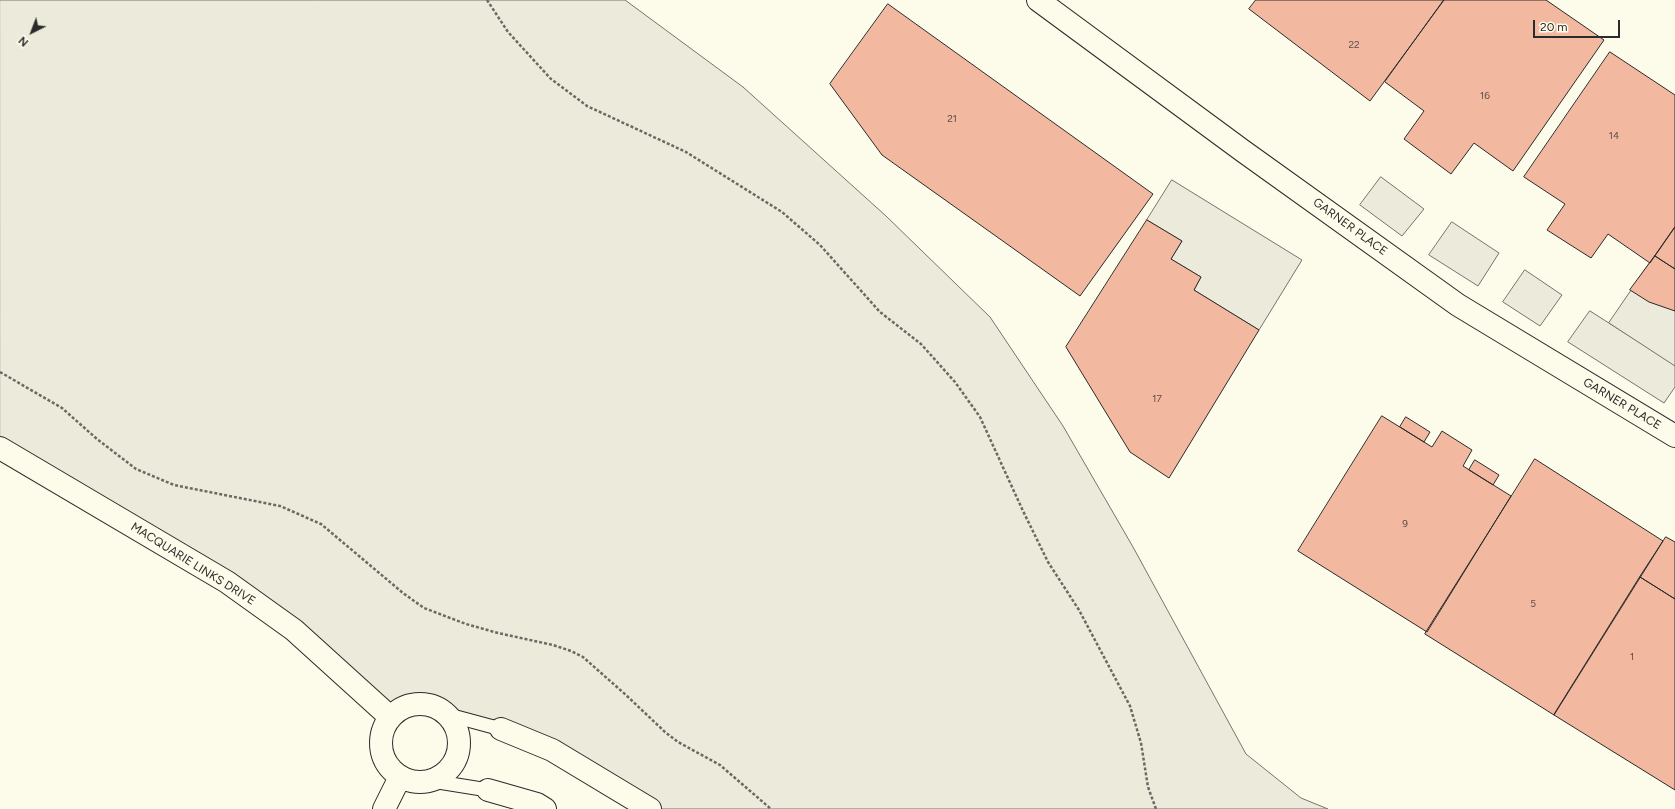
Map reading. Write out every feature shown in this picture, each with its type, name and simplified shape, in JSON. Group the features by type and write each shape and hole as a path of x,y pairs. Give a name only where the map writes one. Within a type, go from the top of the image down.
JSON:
{"street":[{"name":"GARNER PLACE","path":"1038,0 1243,151 1458,305 1675,436"},
{"name":"MACQUARIE LINKS DRIVE","path":"0,448 227,582 294,630 390,717"},
{"path":"422,703 435,706 449,715 456,724 460,748 458,757 451,768 432,781 410,781 400,777 391,769 384,759 381,748 381,738 384,726 390,717 400,708 411,704 422,703"},
{"path":"501,729 552,750 650,809"},
{"path":"384,809 400,777"},
{"path":"488,790 536,804 545,809"}],"lane":[{"path":"449,715 501,729"},
{"path":"432,781 488,790"}],"path":[{"path":"487,0 508,32 551,79 587,106 686,152 782,212 820,245 880,312 921,344 955,382 980,417 1048,562 1079,610 1130,706 1141,743 1148,787 1156,809"},
{"path":"0,372 62,408 97,439 136,469 174,485 280,506 321,524 403,593 424,608 466,624 571,650 583,657 669,736 720,765 771,809"}],"shaded area":[{"path":"0,0 625,0 743,87 886,216 990,317 1063,426 1133,547 1246,754 1301,798 1328,809 652,809 562,755 447,715 422,699 393,716 294,629 0,447"},
{"path":"1381,177 1424,209 1402,236 1360,205"},
{"path":"1172,180 1302,260 1259,330 1194,290 1201,277 1171,259 1182,241 1147,220"},
{"path":"1452,222 1499,253 1478,286 1429,255"},
{"path":"1650,263 1675,269 1675,366 1609,323"},
{"path":"1525,270 1562,295 1540,326 1503,302"},
{"path":"1590,311 1675,365 1675,387 1664,403 1568,342"}],"building":[{"path":"1256,0 1444,0 1370,101 1249,9"},
{"path":"1444,0 1546,0 1604,40 1513,171 1474,143 1451,174 1404,139 1424,111 1385,82"},
{"path":"888,4 1153,194 1080,296 882,155 830,84"},
{"path":"1610,52 1675,95 1675,227 1650,263 1608,234 1591,258 1547,230 1565,204 1524,177"},
{"path":"1147,220 1182,241 1171,259 1201,277 1194,290 1259,330 1169,478 1130,452 1066,347"},
{"path":"1675,227 1675,269 1655,256"},
{"path":"1655,256 1675,269 1675,311 1649,302 1630,290"},
{"path":"1382,416 1432,447 1442,431 1472,450 1463,466 1511,496 1427,632 1298,551"},
{"path":"1406,417 1430,432 1424,442 1400,427"},
{"path":"1535,459 1663,541 1554,715 1425,634"},
{"path":"1475,460 1499,475 1493,485 1469,470"},
{"path":"1666,537 1675,542 1675,599 1640,577"},
{"path":"1640,577 1675,599 1675,790 1554,715"}]}
